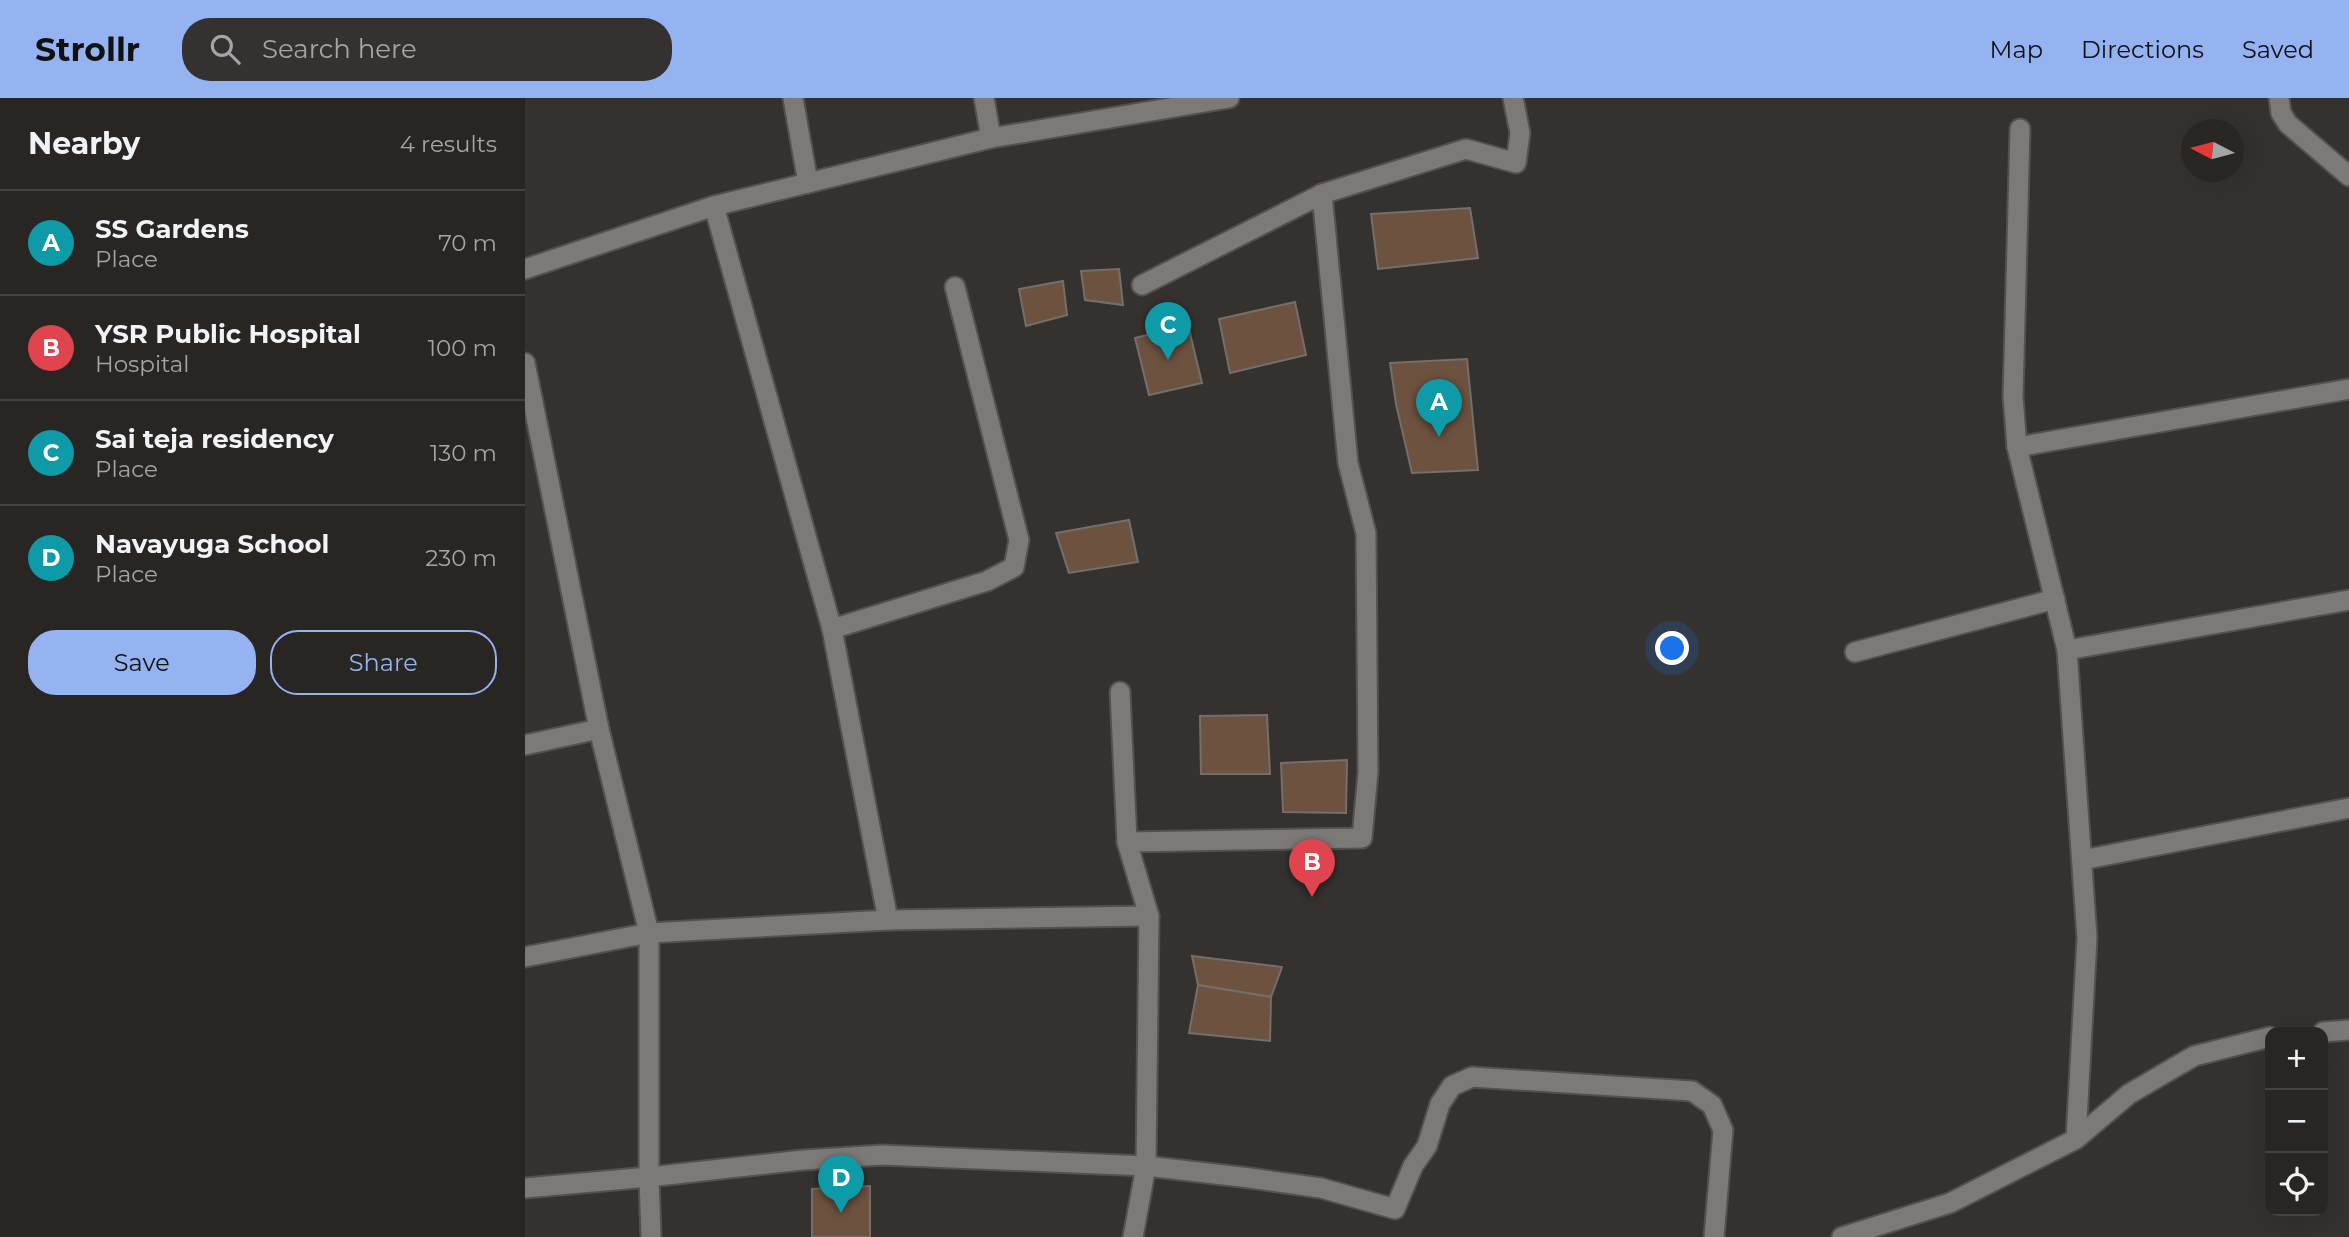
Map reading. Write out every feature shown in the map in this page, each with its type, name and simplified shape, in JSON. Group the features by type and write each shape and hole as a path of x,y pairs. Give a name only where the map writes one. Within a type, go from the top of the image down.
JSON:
{"street":[{"path":"793,98 808,183"},
{"path":"984,98 991,138"},
{"path":"525,269 714,206 991,138 1229,98"},
{"path":"1142,285 1322,194 1466,149 1516,163 1520,133 1513,98"},
{"path":"2279,98 2281,113 2288,124 2349,176"},
{"path":"2020,129 2013,397 2017,447 2067,650 2087,938 2076,1139"},
{"path":"1128,842 1362,838 1368,772 1366,533 1347,463 1322,194"},
{"path":"714,206 832,629 888,920"},
{"path":"832,629 988,581 1014,567 1019,540 955,287"},
{"path":"525,363 599,729 649,933 651,1237"},
{"path":"2017,447 2349,390"},
{"path":"1855,652 2055,599"},
{"path":"2067,650 2349,600"},
{"path":"1120,692 1128,842 1149,916 1146,1166 1133,1237"},
{"path":"525,745 599,729"},
{"path":"2082,860 2349,808"},
{"path":"525,957 649,933 888,920 1149,916"},
{"path":"2328,1032 2349,1030"},
{"path":"1842,1237 1950,1203 2076,1139 2129,1094 2194,1056 2265,1038"},
{"path":"525,1188 803,1160 882,1155 1146,1166 1321,1188 1395,1209 1413,1166 1427,1146 1440,1104 1452,1086 1472,1077 1692,1091 1712,1105 1723,1130 1714,1237"}],"building":[{"path":"1470,208 1478,258 1378,269 1371,214"},
{"path":"1119,269 1123,305 1085,300 1081,271"},
{"path":"1063,281 1067,315 1026,326 1019,289"},
{"path":"1295,302 1306,355 1230,373 1219,319"},
{"path":"1188,325 1202,383 1149,395 1135,338"},
{"path":"1467,359 1478,470 1412,473 1396,404 1390,363"},
{"path":"1129,520 1138,562 1069,573 1056,533"},
{"path":"1267,715 1270,774 1201,774 1200,716"},
{"path":"1347,760 1346,813 1283,812 1281,763"},
{"path":"1192,956 1282,967 1271,997 1198,985"},
{"path":"1198,985 1271,997 1270,1041 1189,1033"},
{"path":"870,1186 870,1237 812,1237 812,1189"}],"place":[{"name":"Sai teja residency","path":"1168,360"},
{"name":"SS Gardens","path":"1439,437"},
{"name":"YSR Public Hospital","path":"1312,897"},
{"name":"Navayuga School","path":"841,1213"}]}
